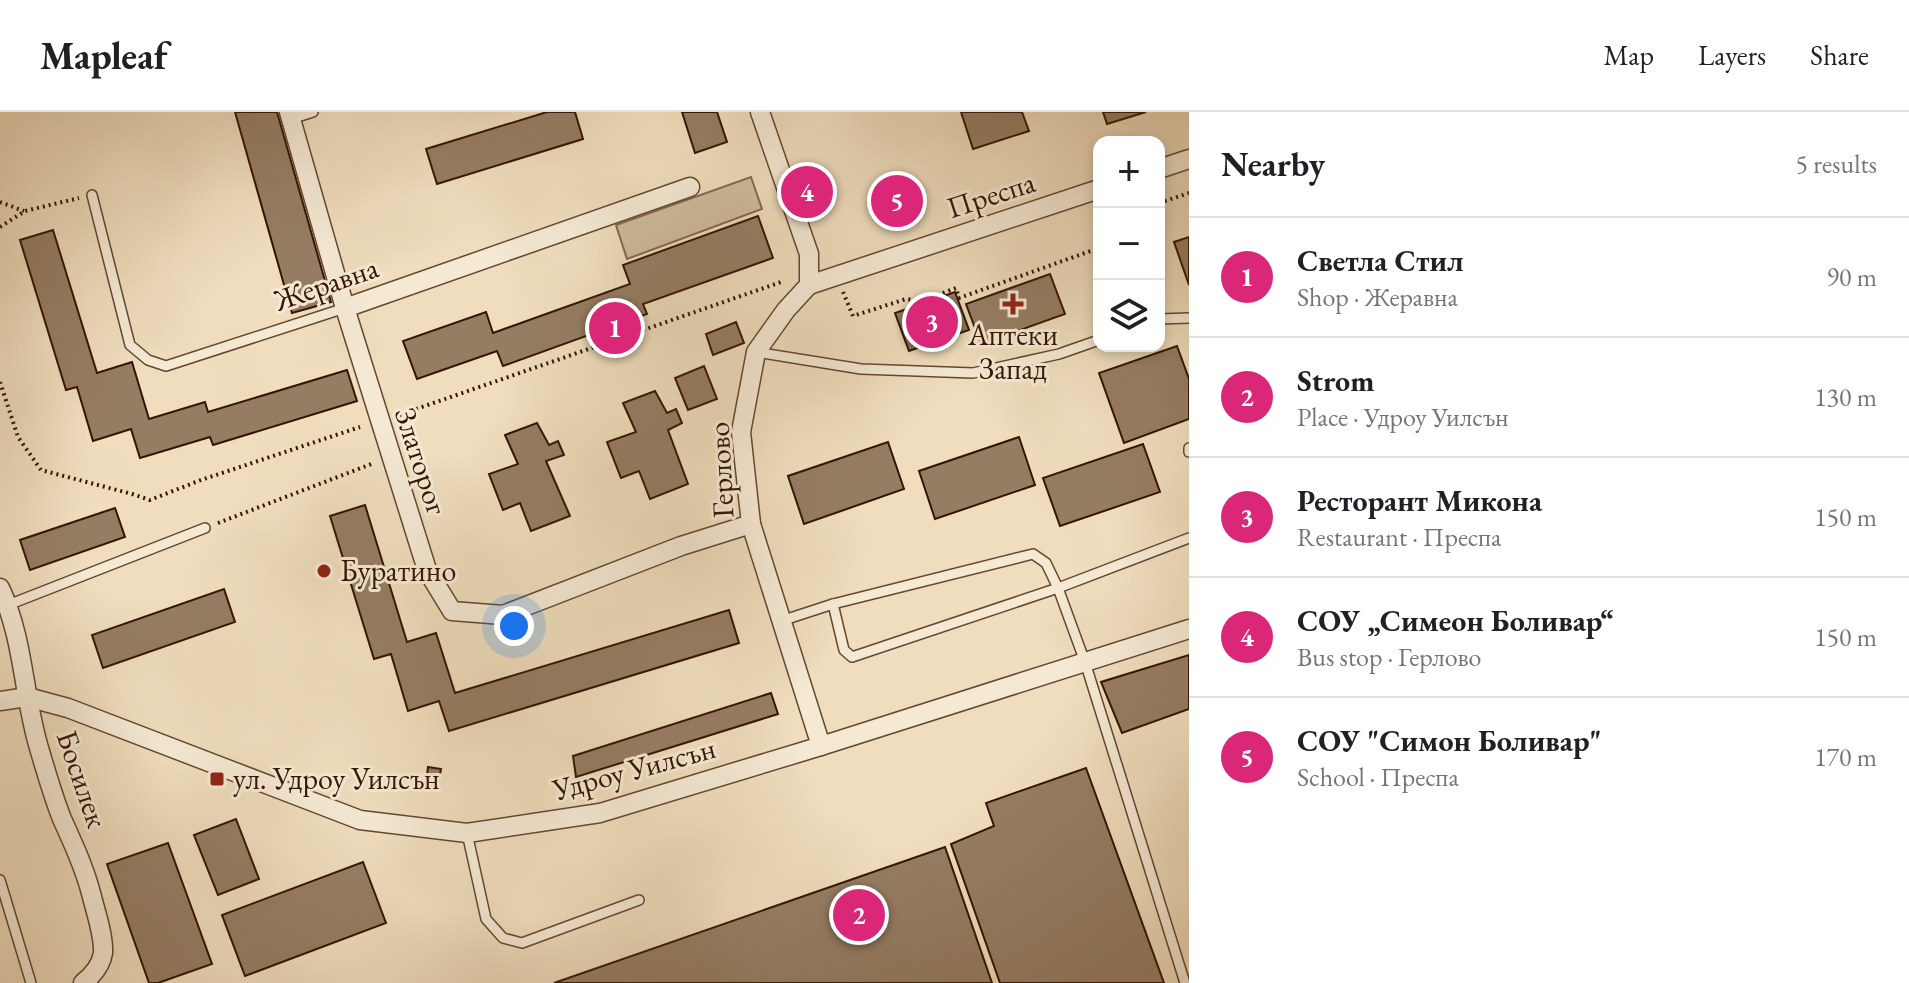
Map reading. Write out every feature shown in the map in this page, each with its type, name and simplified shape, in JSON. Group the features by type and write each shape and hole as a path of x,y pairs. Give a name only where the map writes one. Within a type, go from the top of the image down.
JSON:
{"street":[{"path":"760,112 809,254 809,279"},
{"name":"Златорог","path":"290,116 390,457 427,570 452,611 503,615 681,546 751,524"},
{"path":"1165,167 1189,159"},
{"name":"Жеравна","path":"345,308 690,187"},
{"name":"Преспа","path":"809,279 837,276 1093,191"},
{"name":"Герлово","path":"809,279 756,352 741,432 751,524 821,746"},
{"name":"Босилек","path":"4,596 20,646 38,746 61,815 85,869 99,923 103,952 98,969 83,983"},
{"name":"Удроу Уилсън","path":"0,701 27,697 68,708 360,820 467,833 600,813 1189,629"}],"lane":[{"path":"290,116 313,112"},
{"name":"Жеравна","path":"92,195 130,345 148,360 166,366 345,308"},
{"path":"1165,319 1189,318"},
{"path":"756,352 861,369 973,373 1059,354 1093,342"},
{"path":"4,596 205,528"},
{"path":"833,604 844,650 852,657 1058,588 1189,538"},
{"path":"781,621 833,604 1033,554 1046,563 1085,662 1185,983"},
{"path":"467,833 486,919 503,938 522,943 639,900"},
{"path":"0,880 31,983"}],"path":[{"path":"1165,201 1189,193"},
{"path":"0,227 25,211 92,195"},
{"path":"0,202 25,211"},
{"path":"837,276 853,316 906,299 922,301 956,288 959,298 1093,250"},
{"path":"388,418 809,279"},
{"path":"0,382 18,437 41,470 150,500 360,428"},
{"path":"205,528 390,457"}],"shaded area":[{"path":"751,177 762,209 627,259 616,225"}],"building":[{"path":"235,112 277,112 331,302 292,313"},
{"path":"547,112 575,112 583,139 437,184 426,149"},
{"path":"682,112 717,112 727,142 695,153"},
{"path":"961,112 1022,112 1029,131 973,149"},
{"path":"1103,112 1146,112 1107,124"},
{"path":"758,216 773,258 643,304 647,314 503,366 497,351 417,379 403,341 486,312 493,333 630,284 623,265"},
{"path":"53,230 97,373 132,362 149,419 205,402 208,412 347,370 357,401 213,445 210,437 140,458 131,429 93,441 77,387 66,390 20,240"},
{"path":"1189,237 1189,285 1174,242"},
{"path":"1050,274 1065,314 981,344 966,304"},
{"path":"955,292 969,330 909,351 895,313"},
{"path":"736,322 744,343 713,355 706,334"},
{"path":"1177,346 1189,379 1189,419 1124,443 1099,373"},
{"path":"704,366 717,399 688,410 675,378"},
{"path":"655,391 667,413 676,409 682,423 668,430 688,484 650,499 639,471 621,478 607,442 636,432 623,403"},
{"path":"537,423 549,445 558,441 564,455 546,461 570,516 531,531 520,503 503,510 489,474 518,464 505,435"},
{"path":"1019,437 1035,485 935,519 919,471"},
{"path":"888,442 904,489 804,524 788,476"},
{"path":"1143,444 1160,492 1060,526 1043,478"},
{"path":"365,505 407,642 436,633 455,693 729,610 739,643 449,731 439,701 408,711 391,654 374,659 330,516"},
{"path":"115,508 125,537 30,570 20,540"},
{"path":"224,589 235,622 103,668 92,635"},
{"path":"1189,655 1189,709 1122,733 1101,682"},
{"path":"771,693 778,714 576,777 573,756"},
{"path":"428,767 441,769 438,784 426,783"},
{"path":"1086,768 1164,983 1000,983 951,844 994,826 986,803"},
{"path":"236,819 259,879 218,895 194,835"},
{"path":"168,843 212,964 158,983 149,983 107,864"},
{"path":"945,847 992,983 554,983"},
{"path":"363,862 386,923 245,976 222,915"}],"place":[{"name":"СОУ „Симеон Боливар“","path":"807,192"},
{"name":"СОУ \"Симон Боливар\"","path":"897,201"},
{"name":"Аптеки Запад","path":"1013,304"},
{"name":"Ресторант Микона","path":"932,322"},
{"name":"Светла Стил","path":"615,328"},
{"name":"Буратино","path":"324,571"},
{"name":"ул. Удроу Уилсън","path":"217,779"},
{"name":"Strom","path":"859,915"}]}
